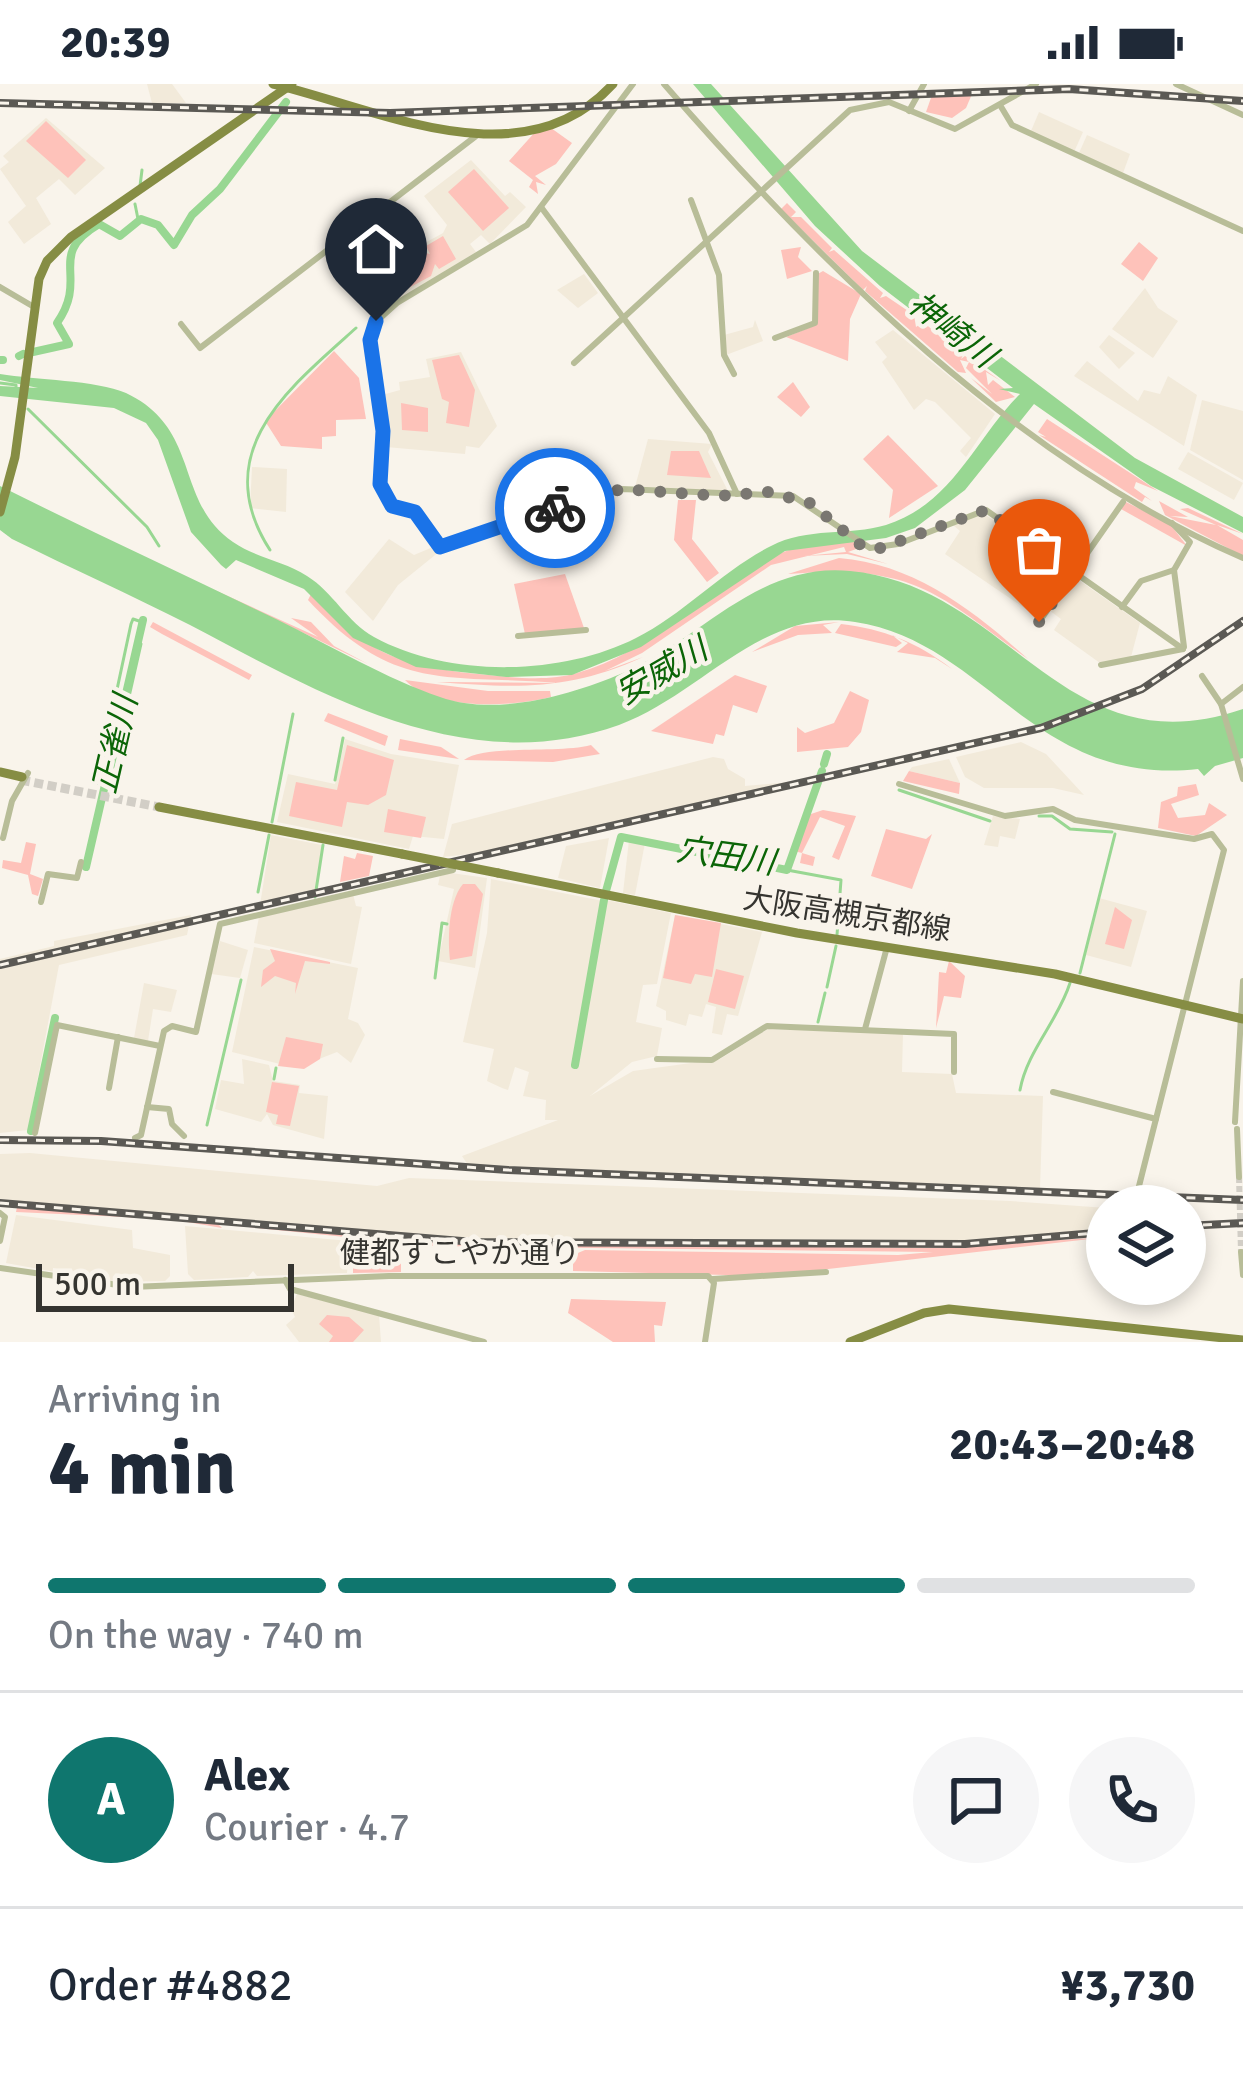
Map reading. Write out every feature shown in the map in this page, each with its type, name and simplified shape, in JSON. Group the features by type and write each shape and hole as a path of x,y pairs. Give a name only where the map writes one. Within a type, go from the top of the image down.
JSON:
{"main road":[{"path":"273,84 476,136 567,118 613,84"},
{"path":"0,512 42,271 60,245 290,86"},
{"path":"0,774 24,777"},
{"name":"大阪高槻京都線","path":"159,806 887,947 1055,974 1242,1021"},
{"path":"850,1342 939,1310 1243,1340"}],"street":[{"path":"633,84 521,230 409,295 376,321 370,340 383,431 380,484 388,501 415,512 440,547 610,490 793,496 870,548 898,544 986,510 1184,649"},
{"path":"664,84 759,190 866,295 1004,411 1170,520 1243,558"},
{"path":"908,111 923,84"},
{"path":"574,363 840,118 871,103 889,102 956,129 1023,86 1036,84"},
{"path":"1176,84 1243,115"},
{"path":"1000,105 1012,124 1243,231"},
{"path":"181,324 200,348 476,136"},
{"path":"691,200 719,275 724,355 734,374"},
{"path":"541,207 620,320 709,433 737,494"},
{"path":"775,338 814,323 815,273"},
{"path":"0,286 34,307"},
{"path":"1039,622 1123,502"},
{"path":"1170,520 1190,542 1174,570 1184,649"},
{"path":"1122,607 1141,581 1174,570"},
{"path":"518,636 586,630"},
{"path":"1101,665 1184,649"},
{"path":"1202,676 1222,707 1243,779"},
{"path":"1222,707 1243,687"},
{"path":"3,838 24,777"},
{"path":"899,784 1005,816 1053,809 1075,820 1194,839 1214,836 1225,854 1139,1185"},
{"path":"41,902 48,874 77,878 81,862"},
{"path":"135,1138 141,1135 167,1027 196,1032 220,924 454,870"},
{"path":"866,1029 887,947"},
{"path":"1238,1178 1243,981"},
{"path":"35,1132 57,1025 160,1046"},
{"path":"657,1059 712,1060 767,1026 866,1029 953,1033 954,1072"},
{"path":"1239,1086 1243,1035"},
{"path":"109,1088 118,1037"},
{"path":"1053,1091 1156,1119"},
{"path":"149,1107 170,1109 172,1124 184,1136"},
{"path":"0,1213 5,1217 0,1241"},
{"path":"1240,1252 1243,1275"},
{"name":"健都すこやか通り","path":"0,1268 113,1286 284,1279 713,1279 826,1272"},
{"path":"284,1279 290,1289 484,1342"},
{"path":"705,1342 713,1279"},
{"path":"1119,1340 1120,1325"}],"shaded area":[{"path":"147,84 172,84 186,103 152,103"},
{"path":"972,94 966,108 952,118 926,112 932,95"},
{"path":"1039,112 1083,132 1074,152 1031,131"},
{"path":"46,118 105,168 75,195 59,179 36,198 51,224 24,244 8,222 26,206 0,169 9,162 3,156"},
{"path":"46,121 86,160 68,178 26,141"},
{"path":"551,128 572,143 556,164 535,176 546,185 536,182 538,194 529,187 533,180 509,161 536,131"},
{"path":"1087,135 1130,154 1123,173 1079,153"},
{"path":"471,160 505,196 510,192 526,207 490,244 481,235 470,244 476,252 394,302 370,273 443,233 447,225 424,196"},
{"path":"474,169 509,208 483,231 448,192"},
{"path":"787,203 796,212 791,217 801,217 832,248 829,252 834,250 883,293 880,298 886,296 914,315 916,327 923,322 963,355 961,359 965,356 1001,381 986,372 988,385 993,380 1015,397 996,402 971,378 992,394 966,368 969,362 960,360 966,373 958,372 865,291 867,286 863,290 781,209"},
{"path":"443,236 456,259 439,269 435,264 431,276 403,291 385,284 387,267 417,251 430,254 426,246"},
{"path":"1139,242 1158,258 1143,281 1121,264"},
{"path":"801,247 798,257 812,271 787,279 781,250"},
{"path":"823,271 861,294 850,319 848,361 786,337 816,325 816,275"},
{"path":"584,274 598,293 578,308 557,290"},
{"path":"1145,288 1158,308 1178,321 1153,358 1112,329"},
{"path":"755,320 763,341 726,355 724,335 753,327"},
{"path":"893,330 995,414 966,457 960,451 971,438 935,402 926,399 914,410 882,362 887,357 875,342"},
{"path":"1109,335 1135,353 1119,369 1099,347"},
{"path":"334,351 359,378 366,419 336,420 336,436 322,437 322,449 281,446 265,421"},
{"path":"461,352 497,426 479,448 466,446 465,454 386,447 382,395 400,390 399,382 430,377 426,359"},
{"path":"459,355 475,390 469,427 446,423 449,402 442,399 432,360"},
{"path":"1087,361 1138,401 1144,390 1160,394 1168,376 1197,395 1184,446 1074,376"},
{"path":"793,382 810,407 801,417 777,397"},
{"path":"1202,400 1243,411 1243,480 1190,450"},
{"path":"401,403 428,408 428,432 402,430"},
{"path":"1047,419 1158,491 1136,482 1134,488 1152,501 1145,497 1142,502 1039,435 1046,437 1038,432"},
{"path":"888,435 938,486 889,518 893,490 863,459"},
{"path":"648,439 712,444 708,452 728,491 635,487"},
{"path":"671,451 699,451 711,478 667,475"},
{"path":"1188,452 1243,483 1234,500 1178,469"},
{"path":"252,467 287,469 286,512 250,508"},
{"path":"678,500 696,500 692,539 719,573 707,582 674,540"},
{"path":"1159,501 1188,517 1170,516 1216,525 1180,509 1188,508 1243,534 1217,525 1243,540 1243,556 1165,515"},
{"path":"1126,502 1170,524 1187,546 1121,509"},
{"path":"983,513 1071,573 1039,618 945,554 960,531 953,525"},
{"path":"389,539 414,555 433,547 440,551 398,585 373,621 345,592"},
{"path":"853,541 859,548 848,552 888,564 847,554 808,556 771,565 642,653 605,671 643,657 616,668 591,676 555,683 451,677 395,665 367,651 308,600 311,594 364,641 399,659 468,673 551,678 606,663 657,634 730,582 790,550","holes":["844,547 846,552 810,555"]},
{"path":"839,558 892,569 941,592 1028,659 947,602 897,579 832,572 788,574"},
{"path":"565,574 584,628 525,634 514,584"},
{"path":"1073,576 1140,623 1131,657 1100,663 1054,630 1061,619 1049,610"},
{"path":"208,587 318,637 291,618 311,622 334,646 368,664"},
{"path":"153,622 252,675 249,680 162,634 150,627"},
{"path":"839,622 823,625 832,633 798,635 752,652 795,626"},
{"path":"841,624 885,633 902,643 896,647 835,633"},
{"path":"897,637 926,651 952,669 935,658 897,652 908,643"},
{"path":"735,675 767,686 757,713 733,705 724,736 716,734 713,744 651,731"},
{"path":"405,680 488,691 550,691 551,697 516,703 454,702 418,690"},
{"path":"437,682 554,683 517,686"},
{"path":"850,691 869,700 861,732 848,747 797,752 797,727 805,733 834,723"},
{"path":"328,713 388,736 385,746 324,721"},
{"path":"345,739 391,754 459,765 444,839 413,836 409,849 277,822 288,774 335,784"},
{"path":"400,739 441,747 459,759 398,750"},
{"path":"1021,742 1046,754 1084,795 1053,788 984,788 965,777 956,757"},
{"path":"347,745 394,760 386,795 368,805 347,802 342,827 289,816 296,782 337,790"},
{"path":"591,745 600,754 553,762 464,760 488,752"},
{"path":"713,757 724,759 728,769 745,779 745,786 802,781 489,852 443,857 452,824"},
{"path":"949,759 960,783 909,771 912,767"},
{"path":"909,771 960,783 959,794 903,781"},
{"path":"1196,784 1199,795 1171,804 1178,818 1205,815 1209,803 1227,815 1196,836 1158,828 1161,802 1177,796 1178,787"},
{"path":"388,809 426,817 421,838 384,832"},
{"path":"823,810 856,816 839,860 832,857 845,826 820,817 802,853 794,851 805,816"},
{"path":"993,816 1020,819 1015,839 1000,836 998,847 984,845"},
{"path":"886,829 926,839 932,834 912,889 871,876"},
{"path":"271,835 322,845 315,892 260,905"},
{"path":"609,838 600,888 558,878 566,846"},
{"path":"629,840 645,843 635,895 623,893"},
{"path":"26,842 36,844 30,874 43,879 38,896 32,894 28,875 2,868 3,860 21,863"},
{"path":"357,853 373,856 369,876 340,882 344,856 355,859"},
{"path":"802,853 815,857 813,866 800,863"},
{"path":"440,876 487,878 475,968 438,961 454,889 438,885"},
{"path":"491,879 603,901 575,1065 606,900 671,913 657,984 643,985 636,1022 662,1028 657,1056 632,1062 590,1096 633,1071 720,1059 768,1029 903,1033 902,1072 952,1074 956,1093 1043,1096 1040,1189 468,1165 462,1156 558,1120 545,1120 546,1100 523,1096 529,1072 515,1067 508,1090 502,1088 487,1081 494,1049 463,1042 487,933"},
{"path":"463,884 475,884 483,894 472,956 450,960 451,912"},
{"path":"353,894 356,906 362,907 351,964 254,943 259,917"},
{"path":"1099,898 1147,911 1131,967 1086,955"},
{"path":"1115,907 1132,920 1124,949 1105,944"},
{"path":"191,915 187,935 59,965 28,1130 0,1133 0,959 54,946 54,941"},
{"path":"675,915 762,932 738,1016 727,1014 722,1035 712,1033 716,1007 706,1004 702,1017 689,1014 686,1026 666,1020 666,1011 656,1006"},
{"path":"675,915 721,923 712,977 695,974 691,984 663,978"},
{"path":"220,941 248,950 240,978 211,974"},
{"path":"254,947 358,968 348,1019 358,1023 365,1035 351,1063 337,1052 296,1068 232,1052"},
{"path":"270,949 330,964 305,961 295,994 296,983 275,976 261,987 263,970 275,961"},
{"path":"949,961 965,976 961,998 944,996 936,1028 939,972 946,973"},
{"path":"716,969 744,976 735,1009 708,1002"},
{"path":"144,983 177,990 171,1012 153,1009 148,1041 134,1038"},
{"path":"286,1037 323,1044 320,1059 304,1069 278,1066"},
{"path":"242,1059 269,1065 273,1081 300,1085 299,1093 328,1096 324,1139 273,1125 267,1114 261,1122 215,1109 221,1080 244,1084"},
{"path":"272,1082 299,1086 290,1126 276,1124 278,1115 266,1112"},
{"path":"0,1154 377,1186 409,1178 1086,1206 1086,1236 931,1248 461,1244 0,1205"},
{"path":"17,1207 146,1215 146,1218 16,1212"},
{"path":"16,1215 132,1230 133,1248 170,1255 170,1276 165,1281 110,1282 6,1263"},
{"path":"152,1216 461,1244 931,1248 1086,1239 767,1276 573,1271 573,1255 585,1250 933,1252 434,1246 218,1224 222,1228"},
{"path":"185,1226 349,1241 347,1273 257,1276 253,1271 248,1277 194,1280 188,1274"},
{"path":"353,1240 433,1248 401,1246 401,1272 353,1273"},
{"path":"297,1294 379,1315 381,1342 299,1342 286,1325 295,1317 291,1308"},
{"path":"571,1299 666,1302 662,1326 654,1325 655,1342 613,1342 568,1313"},
{"path":"327,1315 349,1317 364,1330 353,1342 329,1342 333,1336 319,1324"}],"water":[{"name":"神崎川","path":"693,84 711,84 862,251 1135,458 1243,517 1243,533 1151,486 1034,404 965,490 915,528 886,538 785,551 641,647 572,675 506,677 416,667 353,638 304,589 236,560 226,569 191,532 158,440 146,423 114,408 0,396 0,386 38,388 0,380 0,374 126,393 150,408 166,426 202,507 233,542 307,576 374,637 436,660 470,665 540,665 606,651 654,628 771,546 799,536 886,525 909,515 946,486 1020,394 999,389 1013,388 880,286 815,226"},
{"name":"安威川","path":"0,486 379,672 462,703 509,704 580,689 651,659 731,606 786,578 850,571 906,584 954,608 1082,697 1128,716 1181,721 1243,709 1243,758 1215,766 1204,776 1198,769 1141,769 1093,756 1052,736 941,656 901,635 855,622 822,621 761,640 619,725 562,739 506,742 450,735 343,701 12,539 0,530"}],"waterway":[{"path":"33,352 69,344 57,323 70,292 74,246 83,236 99,224 120,236 141,219 158,225 174,245 192,215 220,189 286,102"},
{"path":"140,186 142,170"},
{"path":"135,204 138,219"},
{"path":"270,550 253,515 247,482 252,453 283,399 356,328"},
{"path":"19,356 23,354"},
{"path":"0,383 16,385 16,391"},
{"path":"28,409 147,527 159,546"},
{"path":"97,783 131,624 133,619 142,622"},
{"name":"正雀川","path":"86,867 143,620"},
{"name":"正雀川","path":"113,767 141,644"},
{"path":"272,822 293,714"},
{"path":"335,780 343,738"},
{"name":"穴田川","path":"824,764 827,754"},
{"name":"穴田川","path":"606,891 621,837 787,870 822,771"},
{"path":"899,790 990,821"},
{"path":"1039,816 1052,816 1070,829 1112,832"},
{"path":"1080,973 1115,834"},
{"path":"258,892 269,835"},
{"path":"315,897 323,845"},
{"path":"787,870 841,880 837,935"},
{"name":"穴田川","path":"575,1065 604,900"},
{"path":"435,978 442,923 447,924"},
{"path":"827,987 836,946"},
{"path":"207,1125 241,980"},
{"path":"1020,1090 1029,1062 1070,983"},
{"path":"818,1022 825,993"},
{"name":"正雀川","path":"31,1131 55,1018"},
{"path":"274,1079 276,1068"}],"tunnel":[{"path":"21,780 159,807"},
{"path":"1239,1177 1241,1252"}],"railway":[{"path":"0,103 390,113 1069,89 1243,101"},
{"path":"0,965 1041,728 1142,689 1243,621"},
{"path":"0,1140 101,1141 508,1170 1243,1200"},
{"path":"0,1203 474,1242 965,1244 1086,1234"},
{"path":"1206,1225 1243,1223"}],"way so far":[{"path":"555,508 622,489 719,496 768,492 810,503 863,547 880,548 986,510 1074,572 1039,622"}],"route":[{"path":"376,321 370,340 383,431 380,484 392,506 415,512 440,547 555,508"}]}
